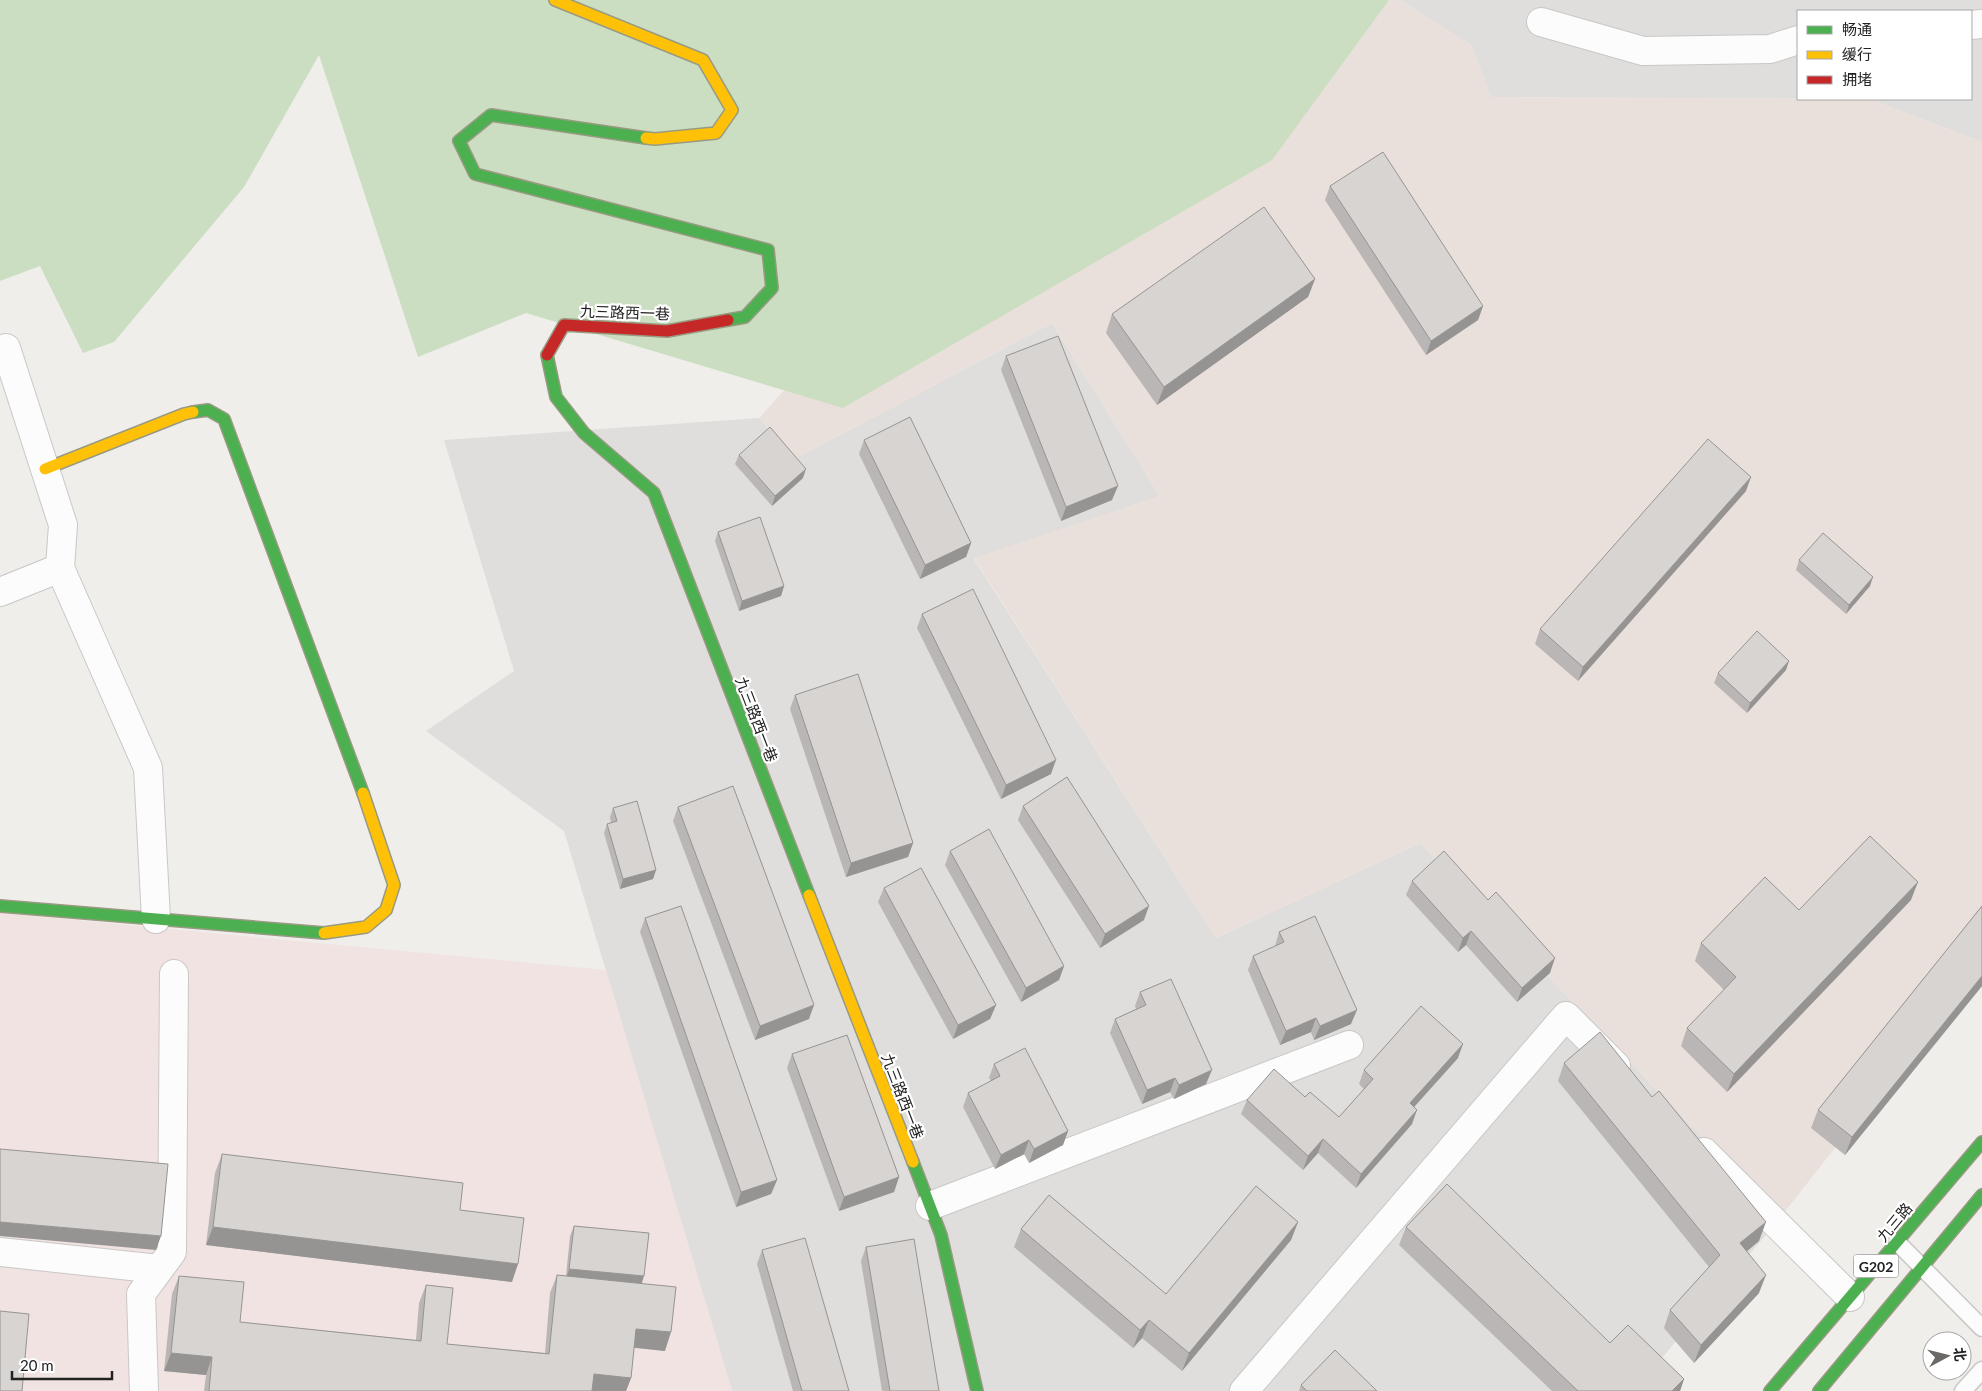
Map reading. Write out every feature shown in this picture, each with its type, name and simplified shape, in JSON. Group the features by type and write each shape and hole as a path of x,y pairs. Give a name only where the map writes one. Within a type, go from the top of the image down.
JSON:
{"main road":[{"name":"九三路西一巷","path":"555,0 703,60 732,110 716,133 655,139 491,115 459,140 475,174 768,250 772,288 745,317 667,331 564,324 546,353 556,397 584,433 654,493 941,1235 976,1391"},
{"path":"0,906 329,933 366,927 386,910 394,884 368,806 224,419 208,410 184,414 45,469"},
{"name":"九三路","path":"1770,1391 1982,1142"},
{"name":"G202","path":"1818,1391 1982,1195"}],"street":[{"path":"1541,22 1643,52 1770,49 1797,40"},
{"path":"6,348 63,525 60,568 148,768 156,918"},
{"path":"0,592 60,568"},
{"path":"144,1391 141,1294 172,1252 174,974"},
{"path":"1244,1391 1566,1016 1637,1086"},
{"path":"930,1206 1349,1045"},
{"path":"1686,1135 1850,1297"},
{"path":"0,1252 159,1269"}],"lane":[{"path":"1896,1242 1982,1328"},
{"path":"1963,1391 1982,1370"}],"shaded area":[{"path":"1136,0 1400,0 1471,45 1491,97 1872,100 1982,142 1982,960 1780,1218 1420,843 1216,938 974,558 1160,496 1052,323 796,458 759,418"},
{"path":"1400,0 1982,0 1982,142 1872,100 1972,100 1972,10 1797,10 1797,99 1491,97 1471,45"},
{"path":"1052,323 1160,496 974,559 1216,938 1420,843 1780,1218 1634,1391 732,1391 564,831 426,731 514,671 444,440 759,418 796,458"},
{"path":"0,913 606,970 732,1391 0,1391"}],"green space":[{"path":"0,0 1389,0 1272,160 843,408 526,313 418,357 319,55 244,187 114,342 83,353 40,266 0,281"}],"building":[{"path":"1383,152 1483,306 1431,341 1330,186"},
{"path":"1264,207 1315,279 1164,387 1112,314"},
{"path":"1058,336 1118,486 1066,507 1006,356"},
{"path":"910,417 971,543 925,565 864,440"},
{"path":"770,427 806,469 775,496 739,455"},
{"path":"1708,439 1751,477 1583,667 1540,629"},
{"path":"760,517 784,586 742,601 718,532"},
{"path":"1823,533 1873,577 1849,605 1799,560"},
{"path":"973,589 1056,760 1006,785 922,614"},
{"path":"1757,631 1789,661 1750,703 1718,673"},
{"path":"858,674 913,843 851,863 795,695"},
{"path":"1067,777 1149,906 1105,934 1023,806"},
{"path":"733,786 814,1005 760,1026 678,807"},
{"path":"637,801 656,870 623,879 607,824 617,821 613,808"},
{"path":"989,829 1064,966 1026,988 950,851"},
{"path":"1870,836 1918,882 1734,1074 1687,1028 1736,977 1701,943 1765,877 1799,910"},
{"path":"1444,851 1488,900 1496,892 1555,958 1522,988 1471,931 1463,938 1412,881"},
{"path":"921,868 996,1005 958,1025 884,888"},
{"path":"681,906 777,1180 741,1192 645,918"},
{"path":"1982,906 1982,976 1852,1137 1818,1110"},
{"path":"1315,916 1357,1010 1320,1026 1316,1018 1286,1031 1253,956 1284,942 1279,932"},
{"path":"1171,979 1212,1070 1179,1085 1175,1078 1147,1090 1115,1019 1146,1005 1140,992"},
{"path":"1421,1006 1463,1044 1410,1103 1417,1110 1361,1174 1323,1139 1308,1156 1247,1100 1274,1069 1305,1097 1310,1092 1339,1117 1373,1079 1364,1070"},
{"path":"1600,1032 1652,1097 1659,1091 1766,1222 1740,1243 1766,1275 1701,1345 1670,1310 1720,1255 1564,1063"},
{"path":"847,1035 899,1177 844,1197 792,1054"},
{"path":"1025,1048 1068,1131 1034,1149 1029,1140 1001,1155 968,1093 1000,1076 994,1064"},
{"path":"0,1149 168,1164 161,1236 0,1222"},
{"path":"222,1154 463,1183 460,1210 524,1218 518,1264 213,1227"},
{"path":"1447,1184 1610,1343 1628,1325 1684,1379 1672,1391 1578,1391 1406,1227"},
{"path":"1256,1186 1298,1222 1189,1353 1149,1320 1140,1330 1021,1229 1049,1195 1166,1294"},
{"path":"574,1226 649,1233 644,1276 569,1269"},
{"path":"805,1238 849,1391 802,1391 762,1250"},
{"path":"914,1239 939,1391 890,1391 866,1247"},
{"path":"557,1275 676,1287 671,1332 636,1329 631,1378 594,1374 592,1391 209,1391 212,1357 171,1353 179,1276 244,1282 240,1322 421,1341 426,1285 453,1288 447,1344 549,1354"},
{"path":"0,1311 29,1314 22,1391 0,1391"},
{"path":"1335,1350 1377,1391 1307,1391 1301,1385"}],"traffic: fast":[{"path":"646,138 491,115 459,141 475,174 768,250 772,288 745,317 728,320"},
{"path":"547,355 556,397 584,433 654,493 809,895"},
{"path":"193,412 208,410 224,419 363,793"},
{"path":"0,906 324,933"},
{"path":"1770,1391 1982,1142"},
{"path":"913,1162 941,1235 977,1391"},
{"path":"1819,1391 1982,1195"}],"traffic: slow":[{"path":"555,0 703,60 732,110 716,133 655,139 646,138"},
{"path":"45,469 193,412"},
{"path":"324,933 366,927 386,910 394,885 363,793"},
{"path":"809,895 913,1162"}],"traffic: jam":[{"path":"547,355 564,325 667,331 728,320"}]}
